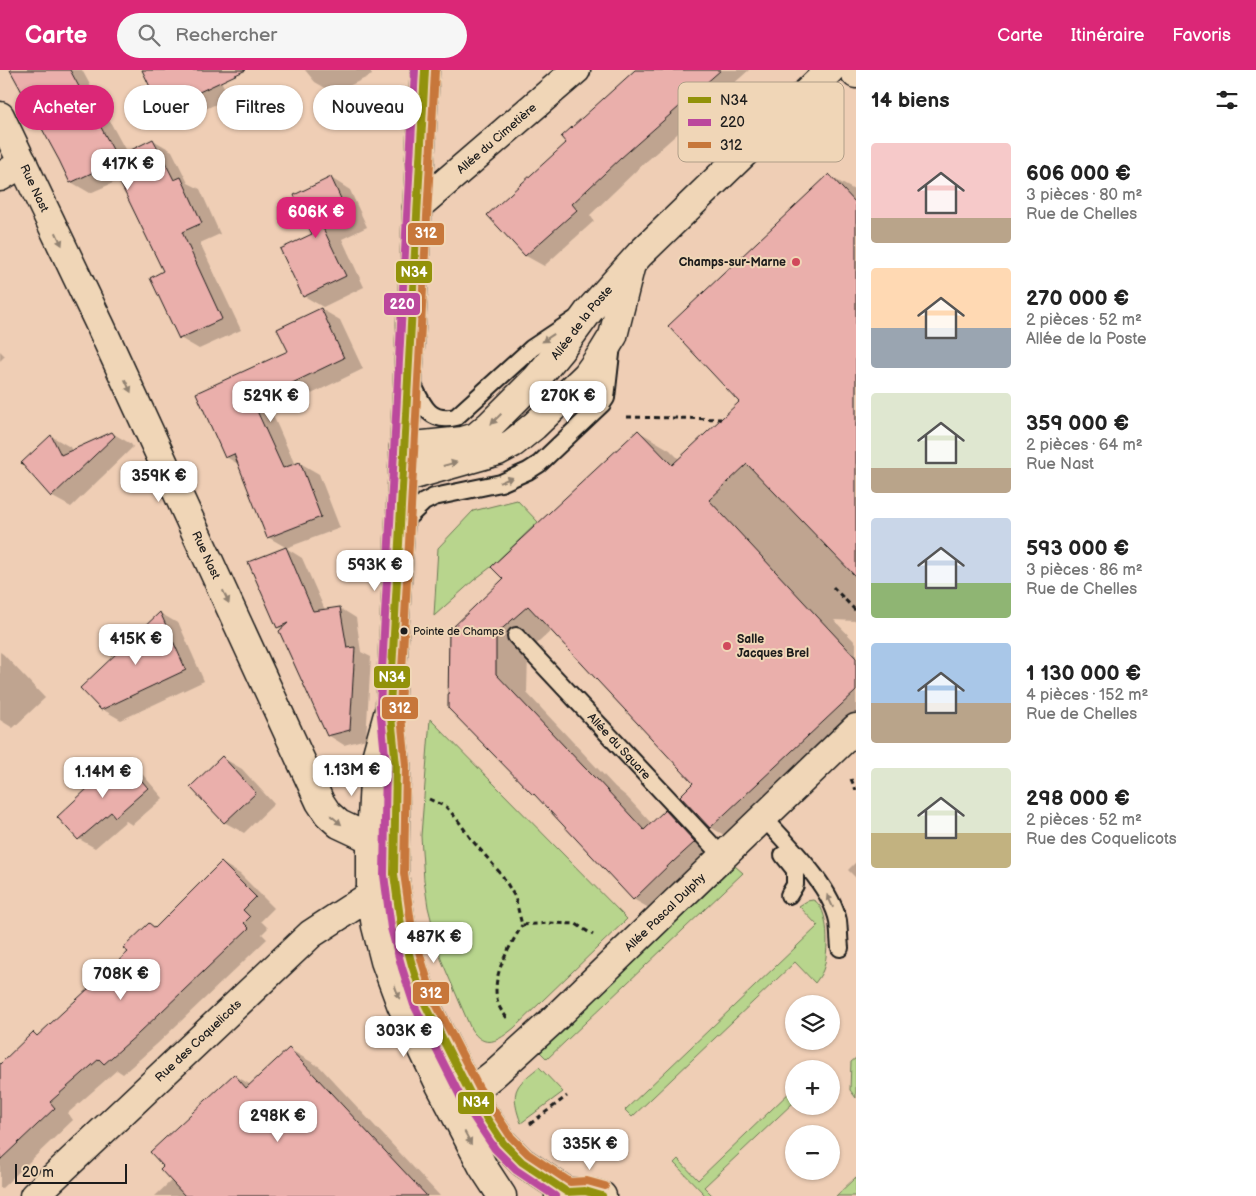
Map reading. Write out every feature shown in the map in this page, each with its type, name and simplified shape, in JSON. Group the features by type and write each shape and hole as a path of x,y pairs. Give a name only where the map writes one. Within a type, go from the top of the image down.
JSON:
{"street":[{"path":"425,70 390,707 396,765 394,874 401,925 424,1002 470,1093 503,1143 522,1162 563,1194 585,1191 602,1196"},
{"name":"Allée du Cimetière","path":"417,207 576,70"},
{"name":"Allée de la Poste","path":"818,82 830,70"},
{"path":"853,70 856,74"},
{"name":"Rue Nast","path":"0,116 101,327 320,802 328,814 339,824 371,838"},
{"name":"Allée de la Poste","path":"404,447 463,442 476,437 490,425 537,378 561,349 588,311 631,264 736,162"},
{"path":"0,177 23,163"},
{"name":"Allée de la Poste","path":"403,478 498,452 534,426 587,375 602,354 612,336 631,264"},
{"path":"390,707 375,761 371,838 371,895 376,926 385,961 401,1004 483,1167 502,1196"},
{"name":"Allée Pascal Dulphy","path":"470,1093 494,1074 550,1023 856,728"},
{"name":"Rue des Coquelicots","path":"34,1196 312,934 371,895"}],"lane":[{"path":"407,373 424,408 434,416 447,419 456,417 532,348 588,311"},
{"path":"400,525 424,502 434,497 501,483 540,464 606,398 612,336"},
{"name":"Allée du Square","path":"516,636 723,857"},
{"path":"760,822 795,870 795,885 789,895"},
{"path":"760,822 816,877 830,900 838,920 840,948"}],"path":[{"path":"619,417 721,420"},
{"path":"833,587 856,611"},
{"path":"428,798 446,807 457,819 471,840 502,875 514,897 522,925 506,954 497,977 496,994 500,1008 509,1021"},
{"path":"522,925 576,924 598,938"},
{"path":"529,1125 566,1096"}],"green space":[{"path":"517,500 538,522 491,567 434,616 438,548 473,511"},
{"path":"430,719 627,919 514,1028 497,1040 481,1040 471,1029 441,959 428,907 421,836"},
{"path":"735,866 743,873 547,1059 540,1052"},
{"path":"813,900 819,904 823,911 827,932 825,963 815,983 795,962 632,1117 625,1110 818,926 799,906"},
{"path":"856,1058 856,1098 850,1090 851,1062"},
{"path":"539,1067 563,1092 521,1123 516,1105 516,1091 522,1082"},
{"path":"785,1097 785,1110 704,1187 713,1196 706,1196 674,1163 678,1159 698,1180"},
{"path":"856,1177 856,1196 836,1196"}],"building":[{"path":"10,70 70,70 78,85 18,85"},
{"path":"142,70 246,70 207,88 207,85 149,85"},
{"path":"635,70 721,70 707,82 678,82 678,108 572,204 577,210 525,256 487,215 566,143 561,137"},
{"path":"43,130 102,130 117,157 153,139 174,180 181,177 202,223 182,232 222,319 179,339 150,278 163,271 111,164 70,183"},
{"path":"829,174 856,203 856,577 747,464 709,500 856,658 856,691 710,828 680,796 693,783 528,606 496,634 496,674 644,830 665,810 695,842 633,900 534,794 448,708 449,631 503,579 491,567 638,430 672,465 739,402 668,326"},
{"path":"331,177 349,216 323,228 346,276 303,297 280,249 312,234 294,195"},
{"path":"321,308 344,358 253,402 283,468 300,462 321,517 267,538 234,454 225,458 196,393 288,351 277,329"},
{"path":"112,432 115,436 51,497 21,463 51,435 61,455"},
{"path":"286,547 313,611 340,607 347,648 355,647 350,730 327,736 279,631 288,623 277,628 248,562"},
{"path":"160,612 186,670 101,710 80,688"},
{"path":"222,756 256,793 224,823 190,787"},
{"path":"121,757 148,788 115,817 111,812 78,840 57,817"},
{"path":"221,862 256,897 243,910 250,917 244,923 249,928 104,1064 99,1059 50,1102 55,1108 0,1160 0,1064 33,1032 37,1036 128,952 123,948 149,923 155,928"},
{"path":"289,1048 427,1196 185,1196 160,1169 163,1166 150,1152 234,1074 246,1088"}],"transit line":[{"name":"220","path":"415,70 380,706 386,765 384,875 391,928 414,1005 461,1098 495,1149 516,1170 555,1196"},
{"name":"N34","path":"425,70 390,707 396,765 394,874 401,925 424,1002 470,1093 503,1143 522,1162 567,1192 585,1191 602,1196"},
{"name":"312","path":"435,71 400,707 406,765 404,873 411,923 433,998 479,1088 511,1137 528,1154 570,1182 587,1181 605,1186"}],"place":[{"name":"Champs-sur-Marne","path":"796,262"},
{"name":"Pointe de Champs","path":"404,631"},
{"name":"Salle Jacques Brel","path":"727,646"}]}
